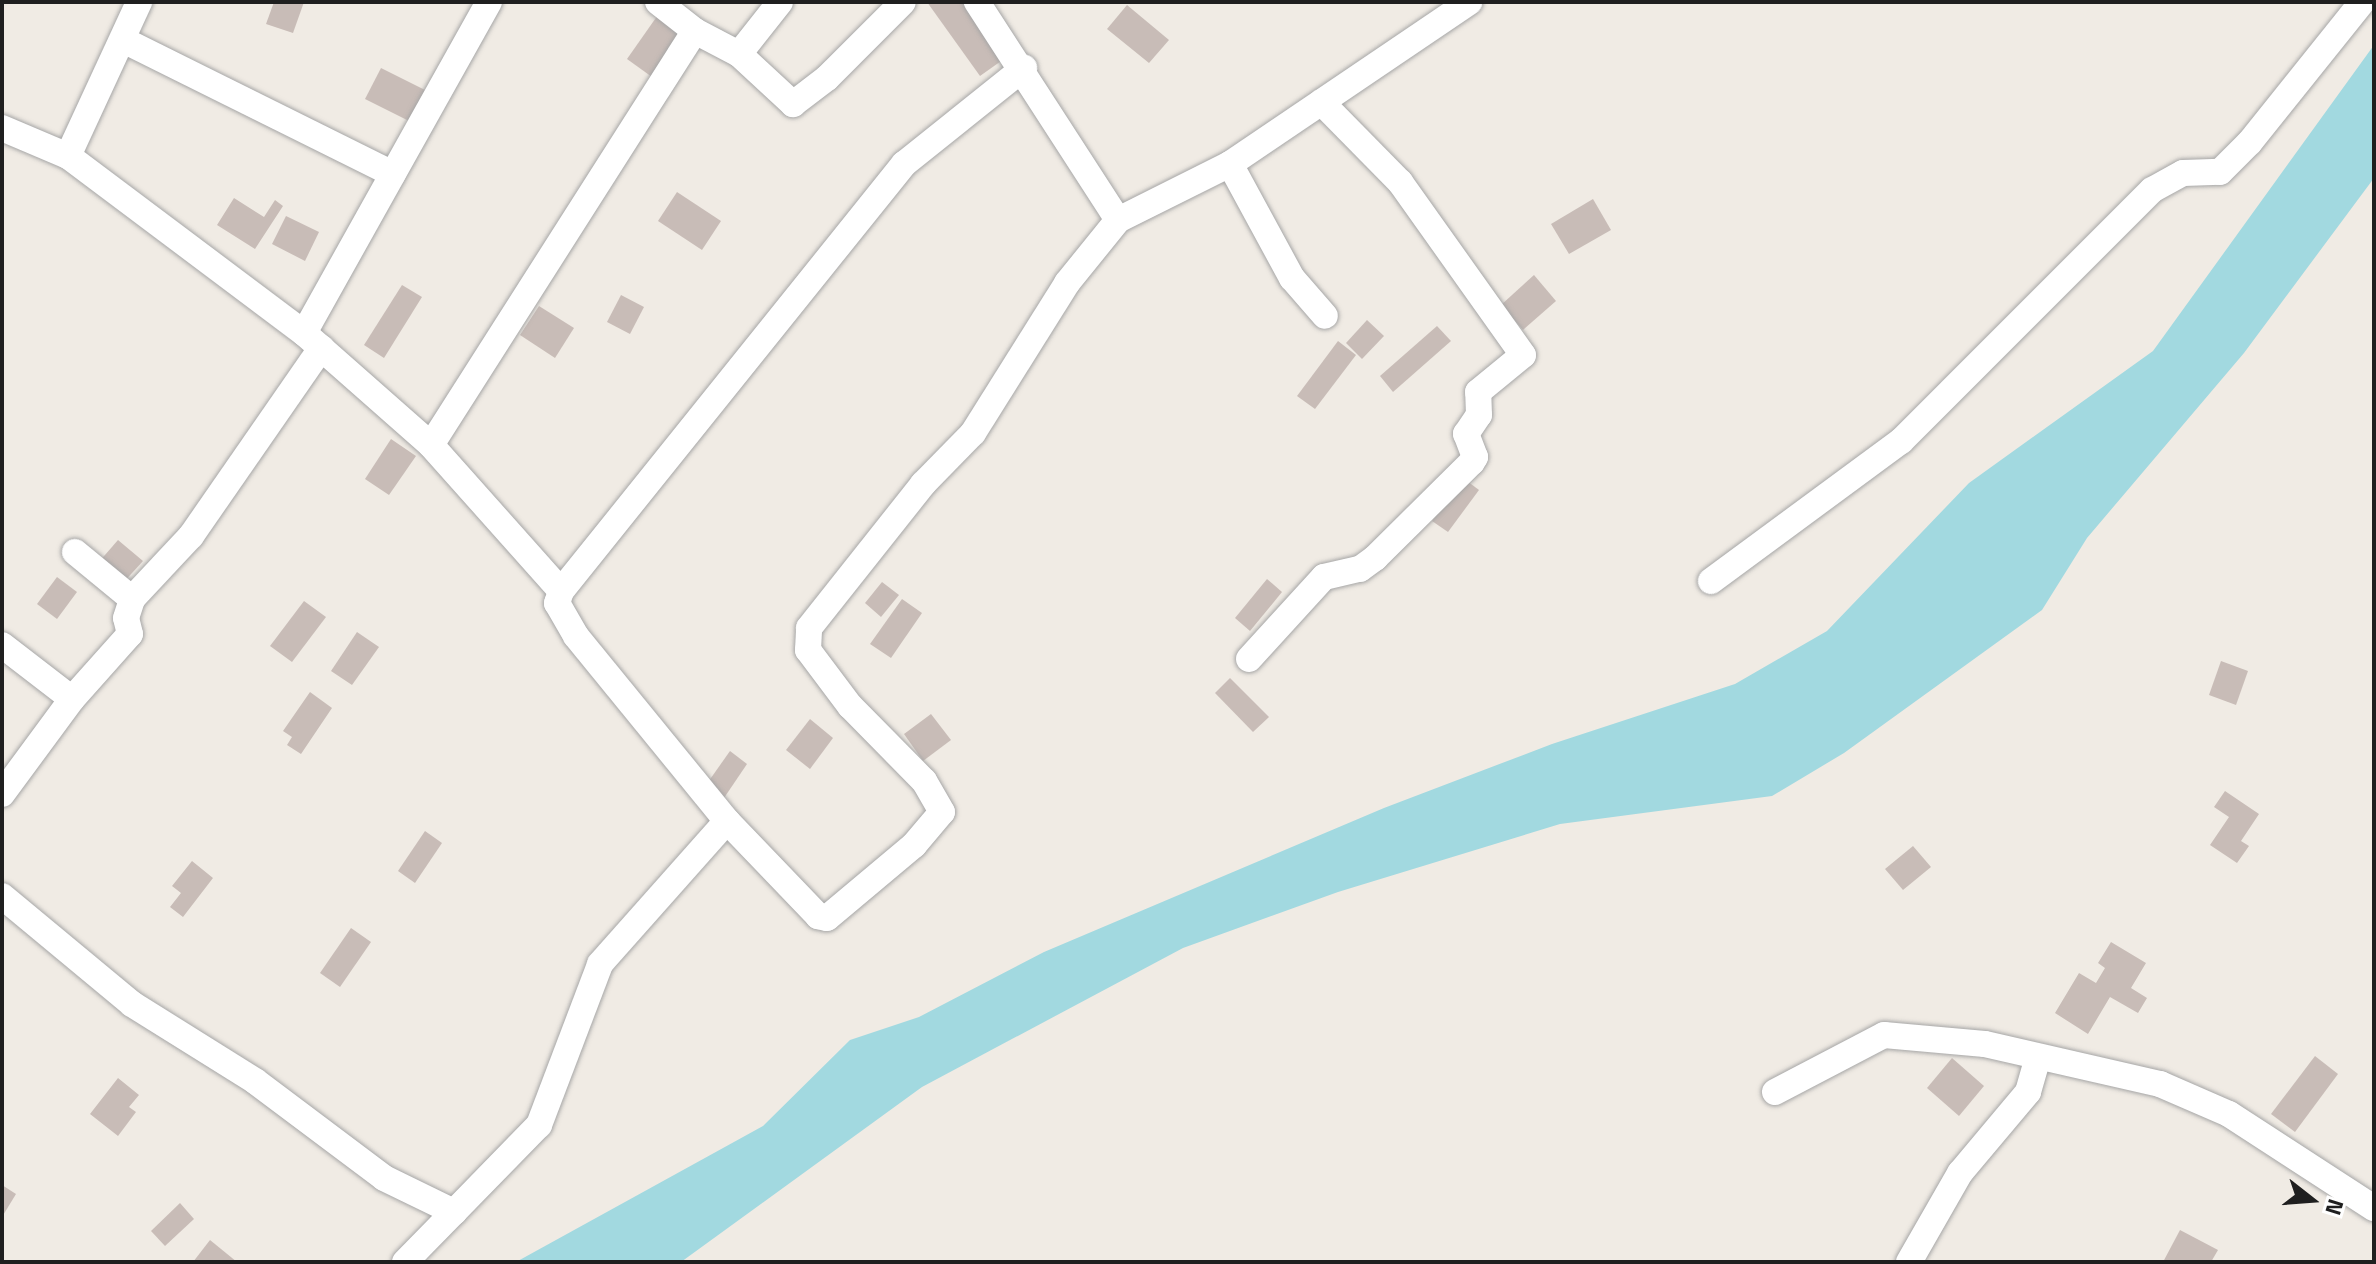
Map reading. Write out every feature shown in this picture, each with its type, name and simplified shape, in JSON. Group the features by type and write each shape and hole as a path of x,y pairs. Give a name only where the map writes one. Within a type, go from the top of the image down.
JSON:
{"street":[{"path":"68,156 139,2"},
{"path":"658,2 695,31 739,54 793,104 827,78 903,2"},
{"path":"739,54 780,2"},
{"path":"977,2 1024,68 1118,220"},
{"path":"1024,68 904,164 561,591 557,603 576,636 727,821 818,916 827,918 940,817 935,794 850,706 808,650 806,635 821,608 923,484 973,433 1067,283 1118,220 1230,164 1469,2"},
{"path":"1711,581 1901,441 2152,190 2183,173 2220,172 2362,2"},
{"path":"2,794 72,699 130,634 126,618 132,599 191,536 312,340 480,6"},
{"path":"431,445 695,31"},
{"path":"123,40 393,174"},
{"path":"1249,659 1324,577 1360,569 1375,558 1472,462 1475,457 1466,434 1479,415 1478,392 1523,355 1400,182 1321,102"},
{"path":"2,128 68,156 312,340 431,445 561,591"},
{"path":"1230,164 1292,278 1325,316"},
{"path":"75,552 132,599"},
{"path":"2,645 72,699"},
{"path":"405,1262 539,1125 600,964 727,821"},
{"path":"2,896 132,1004 255,1081 384,1178 454,1212"},
{"path":"1775,1092 1884,1035 1985,1044 2160,1084 2229,1114 2374,1208"},
{"path":"1909,1262 1960,1173 2028,1092 2038,1057"}],"water":[{"path":"2374,45 2374,178 2244,353 2087,538 2042,610 1844,753 1772,796 1560,824 1338,892 1183,948 922,1087 681,1262 516,1262 763,1126 850,1040 919,1017 1044,952 1384,808 1552,744 1735,684 1827,631 1969,483 2153,351"}],"building":[{"path":"274,2 304,2 293,33 266,24"},
{"path":"667,2 694,16 652,77 627,59"},
{"path":"927,2 973,2 1011,54 980,76"},
{"path":"1127,5 1169,40 1149,63 1107,29"},
{"path":"381,68 429,92 413,123 365,99"},
{"path":"677,192 721,221 702,250 658,221"},
{"path":"234,198 264,217 275,200 283,206 255,249 217,225"},
{"path":"1593,199 1611,230 1569,254 1551,224"},
{"path":"286,216 319,232 305,261 272,244"},
{"path":"1534,275 1556,301 1523,330 1501,305"},
{"path":"402,285 422,297 384,358 364,345"},
{"path":"621,295 644,307 630,334 607,322"},
{"path":"539,306 574,328 555,358 520,335"},
{"path":"1367,320 1384,336 1362,359 1346,343"},
{"path":"1437,326 1451,341 1393,392 1380,376"},
{"path":"1338,341 1356,355 1315,409 1297,396"},
{"path":"391,439 416,456 389,495 365,479"},
{"path":"1463,478 1479,490 1448,532 1432,521"},
{"path":"118,540 143,561 122,584 98,563"},
{"path":"57,577 77,592 57,619 37,604"},
{"path":"1267,579 1282,592 1250,631 1235,618"},
{"path":"882,582 899,595 881,617 865,603"},
{"path":"902,599 922,613 891,658 870,644"},
{"path":"304,601 326,617 292,662 270,646"},
{"path":"357,632 379,647 352,685 331,671"},
{"path":"2221,661 2248,671 2236,705 2209,695"},
{"path":"1230,678 1269,717 1253,732 1215,693"},
{"path":"310,692 332,708 301,754 287,745 292,737 283,731"},
{"path":"931,714 951,740 923,761 904,734"},
{"path":"810,719 833,738 810,769 786,750"},
{"path":"730,751 747,764 724,798 706,785"},
{"path":"2225,791 2259,814 2241,841 2249,846 2237,863 2210,845 2229,817 2214,807"},
{"path":"425,831 442,843 415,883 398,871"},
{"path":"1913,846 1931,867 1903,890 1885,869"},
{"path":"192,861 213,878 183,917 170,907 181,893 172,886"},
{"path":"351,928 371,942 340,987 320,973"},
{"path":"2111,942 2146,963 2131,988 2147,998 2138,1013 2110,997 2088,1034 2055,1013 2079,973 2096,983 2105,968 2098,963"},
{"path":"2315,1056 2338,1074 2295,1132 2271,1114"},
{"path":"1952,1058 1984,1086 1959,1116 1927,1088"},
{"path":"118,1078 139,1095 129,1107 136,1112 118,1136 90,1114"},
{"path":"2,1185 16,1194 2,1217"},
{"path":"180,1203 194,1219 165,1246 151,1231"},
{"path":"2180,1230 2218,1250 2211,1262 2163,1262"},
{"path":"210,1240 237,1262 193,1262"}]}
